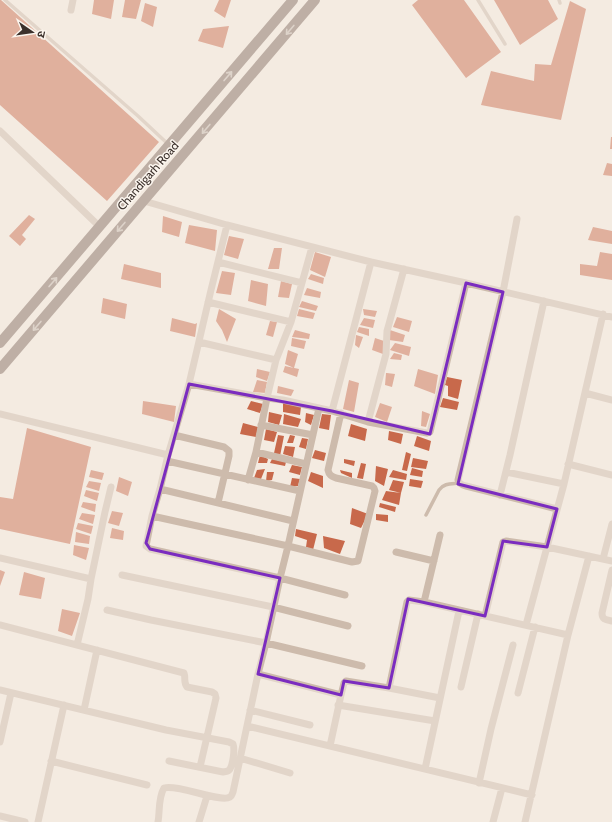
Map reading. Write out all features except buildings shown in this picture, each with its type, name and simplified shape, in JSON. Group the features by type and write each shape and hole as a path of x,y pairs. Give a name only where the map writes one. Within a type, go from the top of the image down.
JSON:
{"main road":[{"name":"Chandigarh Road","path":"0,343 293,0"},
{"name":"Chandigarh Road","path":"0,369 315,0"}],"street":[{"path":"71,10 73,0"},
{"path":"0,131 100,227"},
{"path":"144,202 371,262 466,282 544,302 612,316"},
{"path":"517,219 503,292 458,476 459,483 461,485 557,509"},
{"path":"227,225 189,384 152,516 146,546 148,548 280,578 345,595"},
{"path":"248,480 256,452 266,398 276,360 291,322 312,247"},
{"path":"218,262 302,283"},
{"path":"332,411 371,262"},
{"path":"368,422 386,354 389,324 404,269"},
{"path":"189,384 310,405 368,422 427,433 430,432 466,282"},
{"path":"208,302 291,322"},
{"path":"500,495 544,302"},
{"path":"526,625 564,484 603,314"},
{"path":"199,342 276,360"},
{"path":"585,393 612,400"},
{"path":"158,822 160,798 164,788 167,787 207,796 224,798 231,796 233,792 273,607 319,408"},
{"path":"152,516 288,546 352,562 358,561 376,491 372,486 336,478 329,474 328,470 340,413"},
{"path":"0,414 248,480 300,491"},
{"path":"261,425 313,435"},
{"path":"174,435 224,447 229,451 218,503"},
{"path":"256,452 306,464"},
{"path":"568,464 612,475"},
{"path":"506,472 564,484"},
{"path":"77,645 111,487"},
{"path":"160,489 293,521"},
{"path":"603,559 612,524"},
{"path":"424,602 440,534"},
{"path":"461,687 503,542 511,541 547,547 612,561"},
{"path":"396,552 434,561"},
{"path":"525,822 568,635 589,556"},
{"path":"0,558 92,579"},
{"path":"612,570 602,617 612,621"},
{"path":"122,575 273,607 348,626"},
{"path":"389,688 407,602 409,600 424,602 568,635"},
{"path":"107,610 266,643 362,666"},
{"path":"425,769 460,611"},
{"path":"0,625 184,673 186,676 184,682 187,687 212,692 215,694 216,698 200,768"},
{"path":"518,693 535,627"},
{"path":"479,783 512,644"},
{"path":"84,710 97,650"},
{"path":"258,674 341,695"},
{"path":"330,746 338,705 344,683 346,681 440,698"},
{"path":"0,690 166,730 229,742 233,744 234,748 230,768 228,771 224,772 169,761"},
{"path":"0,742 11,693"},
{"path":"338,705 435,721"},
{"path":"38,822 64,706"},
{"path":"250,710 310,725"},
{"path":"247,726 479,783 532,794"},
{"path":"240,758 290,773"},
{"path":"51,761 147,785"},
{"path":"493,822 502,788"},
{"path":"199,822 207,796"},
{"path":"0,816 25,822"}],"lane":[{"path":"5,0 169,145"},
{"path":"478,0 505,44"},
{"path":"426,515 442,486 446,484 459,483"}],"highlighted area":[{"path":"466,283 503,292 458,484 557,509 547,547 503,541 485,616 408,599 389,688 344,681 341,695 258,674 280,578 150,549 146,543 189,384 332,411 430,434"}]}
